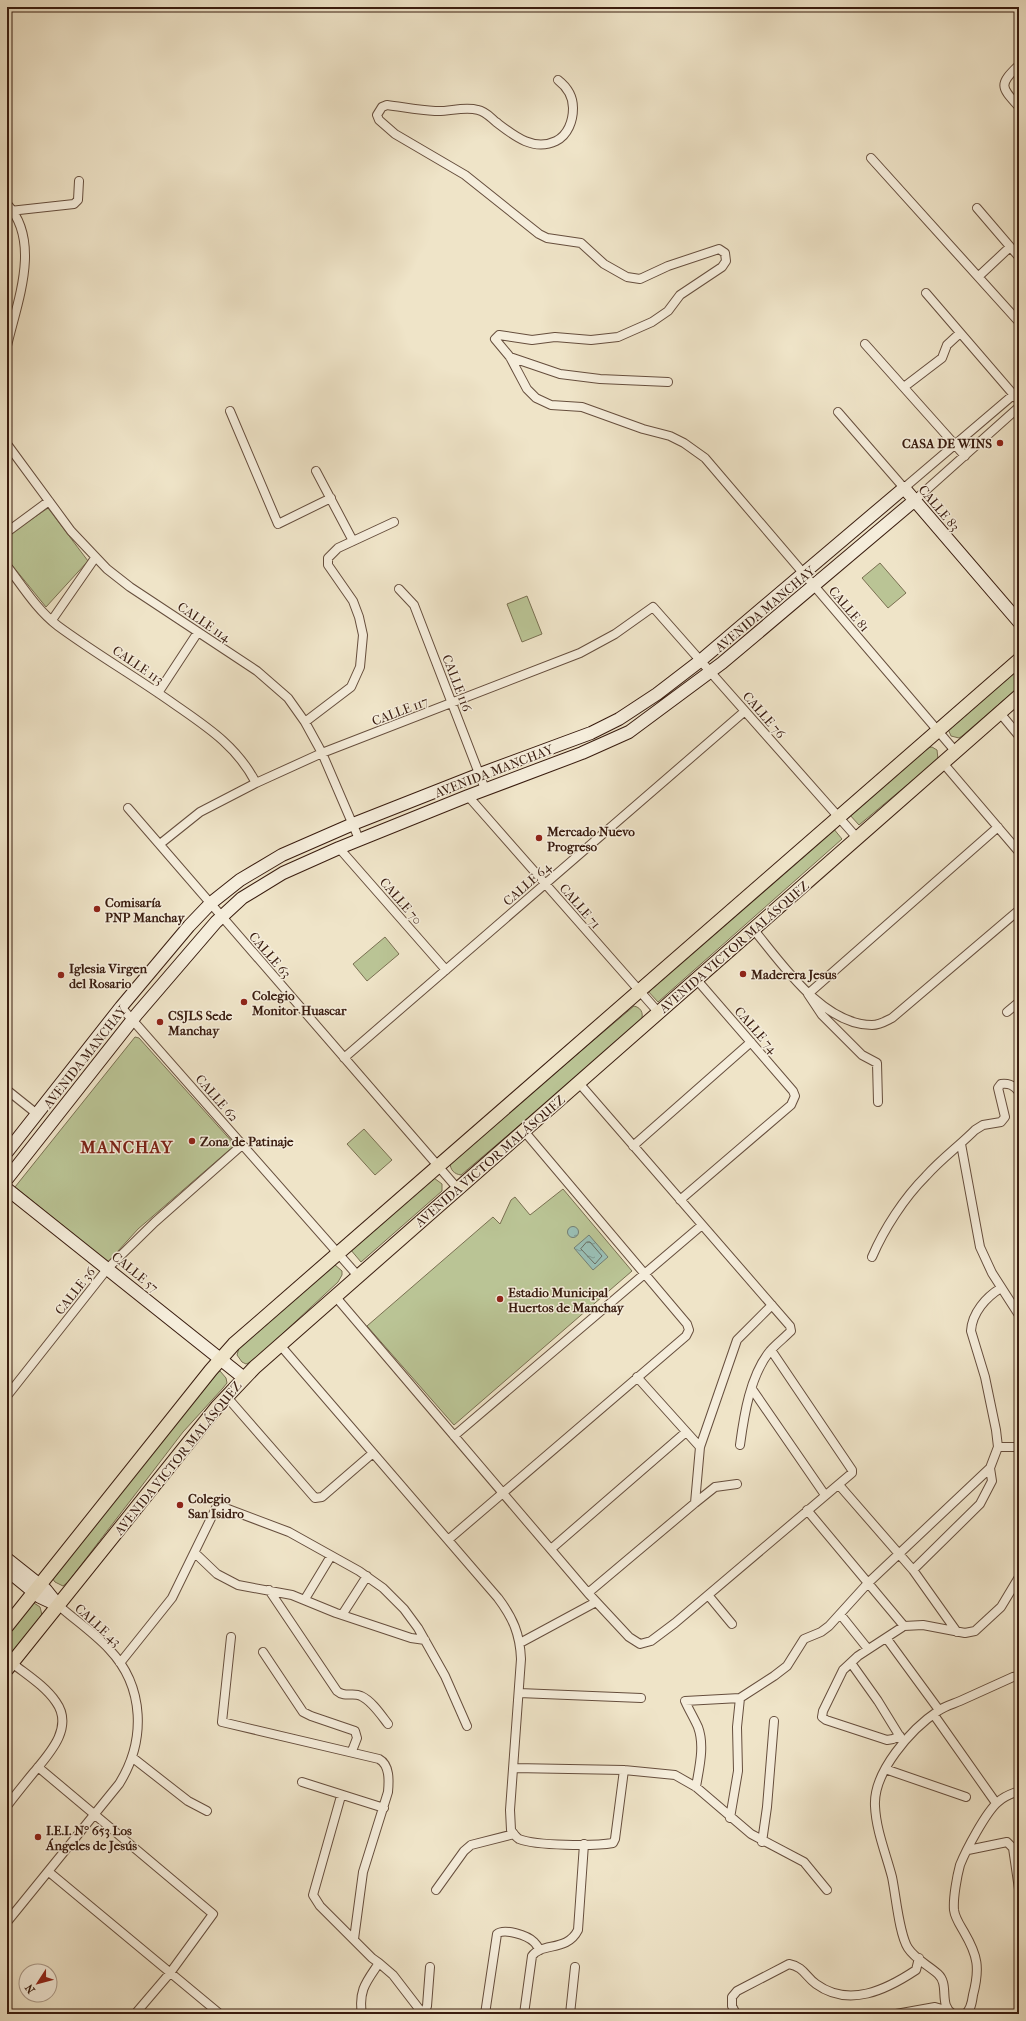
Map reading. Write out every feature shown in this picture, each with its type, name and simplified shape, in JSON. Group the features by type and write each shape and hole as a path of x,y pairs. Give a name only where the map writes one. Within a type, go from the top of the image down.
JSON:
{"main road":[{"path":"7,1626 220,1358 234,1344 1019,660"},
{"name":"AVENIDA VICTOR MALÁSQUEZ","path":"9,1666 226,1396 244,1378 335,1296 858,839 1019,696"}],"street":[{"path":"1019,65 1006,77 1003,84 1004,90 1019,107"},
{"name":"CALLE 81","path":"558,80 570,92 573,106 572,116 566,132 561,139 544,144 528,143 520,139 478,110 460,109 437,112 387,105 382,107 377,115 378,120 395,134 466,175 540,234 547,238 581,243 604,264 627,277 640,280 668,266 719,249 725,253 726,261 718,271 680,294 668,311 652,322 618,337 591,340 555,337 532,340 499,335 496,339 510,357 527,389 536,398 543,402 551,405 582,407 643,429 670,436 684,442 705,458 956,752"},
{"path":"871,158 1019,322"},
{"path":"10,211 74,204 78,200 79,182"},
{"path":"7,204 10,211 20,221 24,235 25,259 21,286 7,346"},
{"path":"976,208 1019,257"},
{"path":"979,276 1010,247"},
{"path":"926,294 1017,395"},
{"path":"904,387 942,358 947,346 960,333"},
{"path":"865,344 964,456"},
{"path":"510,357 560,374 600,379 668,382"},
{"name":"AVENIDA MANCHAY","path":"7,1152 121,1007 184,931 211,903 248,875 272,860 353,824 602,728 645,703 700,661 904,488 1017,395"},
{"name":"AVENIDA MANCHAY","path":"7,1179 132,1020 221,917 242,898 260,885 297,866 485,789 582,753 623,735 645,722 711,672 815,586 915,500 1019,407"},
{"path":"230,411 278,524 331,498"},
{"name":"CALLE 83","path":"838,412 1019,622"},
{"name":"CALLE 114","path":"7,444 71,531 95,558 122,581 272,682 294,704 322,753 359,840"},
{"path":"316,471 353,541"},
{"path":"7,532 49,501"},
{"path":"305,722 351,686 360,667 363,635 359,617 353,601 328,565 328,558 338,548 394,522"},
{"path":"52,620 95,558"},
{"name":"CALLE 113","path":"7,566 37,606 52,620 225,741 245,763 256,783"},
{"name":"CALLE 116","path":"399,589 414,605 485,789"},
{"name":"CALLE 76","path":"653,607 858,839"},
{"name":"CALLE 117","path":"160,844 200,812 256,783 322,753 452,704 586,650 615,634 653,607"},
{"path":"158,693 198,632"},
{"name":"CALLE 64","path":"344,1058 744,711"},
{"path":"1000,713 1019,736"},
{"path":"943,763 1019,852"},
{"name":"CALLE 71","path":"468,796 659,1013"},
{"name":"CALLE 63","path":"128,808 211,903 221,917 458,1188"},
{"path":"808,994 998,827"},
{"name":"CALLE 70","path":"339,848 446,970"},
{"path":"808,994 830,1010 852,1022 873,1025 882,1023 892,1018 1019,910"},
{"path":"754,930 808,994 822,1015 862,1055 877,1063 878,1102"},
{"name":"CALLE 74","path":"680,1200 790,1105 795,1096 793,1091 697,980"},
{"path":"1006,1012 1019,1002"},
{"name":"CALLE 62","path":"121,1007 358,1276"},
{"path":"633,1146 751,1042"},
{"path":"579,1083 772,1305 791,1329 771,1350 758,1374 745,1415 740,1445"},
{"path":"872,1257 892,1221 916,1186 975,1130 983,1126 1001,1122 1005,1117 998,1088 1001,1084 1008,1083 1016,1087 1019,1092"},
{"path":"7,1090 37,1114"},
{"path":"448,1540 686,1336 689,1330 687,1324 645,1273 524,1131"},
{"path":"961,1144 977,1237 989,1266 1001,1288 1019,1315"},
{"name":"CALLE 36","path":"7,1396 108,1268 155,1222 242,1145"},
{"name":"CALLE 57","path":"7,1188 244,1378"},
{"path":"454,1436 702,1225"},
{"path":"696,1787 701,1755 700,1740 698,1728 685,1701 740,1698 778,1673 787,1666 804,1639 825,1629 868,1583 990,1468 998,1447 985,1377 971,1331 972,1324 982,1304 990,1295 1001,1288"},
{"path":"335,1296 588,1593 629,1637 643,1644 651,1641 708,1595 807,1510 851,1475 852,1470 771,1350"},
{"path":"695,1502 700,1447 737,1340 772,1305"},
{"path":"280,1345 509,1613 517,1630 520,1643 519,1693 510,1810 511,1830 514,1834 518,1838 534,1842 584,1844 611,1843 615,1841 624,1770"},
{"path":"637,1377 700,1447"},
{"path":"752,1389 825,1495"},
{"path":"226,1396 316,1498 322,1497 373,1453"},
{"path":"551,1549 686,1432"},
{"path":"998,1447 1019,1447"},
{"path":"913,1570 980,1504 992,1481 990,1468"},
{"path":"696,1488 737,1484"},
{"path":"839,1484 913,1570 957,1632"},
{"path":"588,1593 695,1502 716,1487"},
{"path":"120,1662 172,1598 216,1508 220,1506 276,1526 367,1576 397,1601 410,1616 453,1692 466,1726"},
{"path":"807,1510 904,1626"},
{"path":"195,1553 217,1574 231,1582 253,1589 285,1592 342,1615 411,1638 424,1640"},
{"path":"305,1599 331,1556"},
{"path":"7,1559 37,1589"},
{"path":"7,1570 37,1589 58,1605"},
{"path":"342,1615 367,1576"},
{"path":"902,1739 887,1740 826,1720 822,1717 823,1711 843,1670 868,1649 886,1639 904,1626 923,1625 957,1632 975,1632 985,1624 1001,1606 1019,1577"},
{"path":"270,1590 337,1691 343,1695 356,1695 363,1697 388,1724"},
{"path":"708,1595 732,1624"},
{"path":"520,1643 596,1602"},
{"name":"CALLE 43","path":"7,1922 119,1784 133,1758 138,1734 138,1706 132,1685 120,1662 103,1643 58,1605"},
{"path":"840,1614 868,1649"},
{"path":"231,1637 222,1722 379,1759 386,1766 389,1782 384,1808 363,1872 354,1939"},
{"path":"886,1639 996,1803"},
{"path":"263,1652 303,1712 355,1731 357,1738 352,1752"},
{"path":"851,1663 878,1701 902,1739"},
{"path":"7,1806 57,1742 61,1730 62,1714 50,1694 9,1666"},
{"path":"951,2013 945,2004 943,1982 939,1975 908,1948 904,1939 896,1894 876,1818 876,1795 885,1769 902,1739 936,1713 1013,1677 1019,1676"},
{"path":"519,1693 641,1698"},
{"path":"730,1818 738,1771 737,1727 740,1698"},
{"path":"762,1842 768,1800 774,1721"},
{"path":"133,1758 188,1801 207,1811"},
{"path":"38,1767 213,1914 170,1973 135,2014"},
{"path":"514,1768 624,1770 675,1775 696,1787 730,1818 762,1842 804,1862 828,1890"},
{"path":"885,1769 966,1797"},
{"path":"302,1782 341,1796 384,1808"},
{"path":"964,2014 970,2008 978,1965 976,1955 957,1920 954,1910 958,1874 968,1850 986,1817 996,1803 1006,1796 1019,1791"},
{"path":"341,1796 313,1895 320,1906 372,1958 393,1975 423,2014 427,2006 430,1968"},
{"path":"436,1890 464,1851 471,1845 514,1834"},
{"path":"968,1850 1007,1842 1011,1844 1018,1876 1019,1889"},
{"path":"524,2014 532,1956 540,1950 572,1939 578,1930 584,1844"},
{"path":"48,1872 220,2014"},
{"path":"485,2014 497,1934 501,1932 524,1936 534,1942 540,1950"},
{"path":"736,2014 732,2006 732,1997 737,1991 789,1964 798,1966 815,1983 833,1994 862,1996 895,1984 916,1970 919,1958"},
{"path":"362,2014 360,2005 365,1982 380,1963"},
{"path":"570,2014 575,1967"},
{"path":"896,2014 935,2007 951,2013"}],"green space":[{"path":"48,508 88,561 46,607 7,559 7,536"},
{"path":"880,563 906,593 888,608 862,578"},
{"path":"527,596 542,634 522,642 507,604"},
{"path":"1019,668 1019,687 962,736 959,738 951,736 948,729"},
{"path":"932,747 937,750 938,759 859,825 849,814 927,748"},
{"path":"833,828 842,839 658,1002 647,990"},
{"path":"385,937 399,954 367,981 353,964"},
{"path":"634,1006 641,1010 642,1018 640,1023 461,1175 456,1174 453,1171 450,1162"},
{"path":"135,1037 139,1038 235,1145 138,1229 108,1262 15,1187"},
{"path":"364,1129 392,1160 375,1175 347,1144"},
{"path":"434,1178 442,1184 442,1191 361,1262 350,1249"},
{"name":"Estadio Municipal Huertos de Manchay","path":"563,1189 632,1271 454,1425 367,1326 493,1217 500,1224 511,1200 515,1197 530,1215"},
{"path":"334,1264 342,1271 342,1275 338,1282 253,1361 246,1364 242,1362 237,1355 239,1348"},
{"path":"217,1371 220,1371 226,1378 227,1383 183,1432 68,1582 63,1586 55,1582 52,1578"},
{"path":"34,1603 40,1607 42,1615 7,1659 7,1631"}],"water":[{"path":"573,1226 577,1228 579,1232 577,1236 573,1238 569,1236 567,1232 569,1228"},
{"path":"589,1235 608,1257 593,1270 574,1248"}],"place":[{"name":"CASA DE WINS","path":"1000,443"},
{"name":"Mercado Nuevo Progreso","path":"539,838"},
{"name":"Comisaría PNP Manchay","path":"97,909"},
{"name":"Maderera Jesus","path":"743,974"},
{"name":"Iglesia Virgen del Rosario","path":"61,975"},
{"name":"Colegio Monitor Huascar","path":"244,1002"},
{"name":"CSJLS Sede Manchay","path":"160,1022"},
{"name":"Zona de Patinaje","path":"192,1141"},
{"name":"Estadio Municipal Huertos de Manchay","path":"500,1299"},
{"name":"Colegio San Isidro","path":"180,1505"},
{"name":"I.E.I. N° 653 Los Ángeles de Jesús","path":"38,1837"}],"district":[{"name":"MANCHAY","path":"127,1147"}]}
